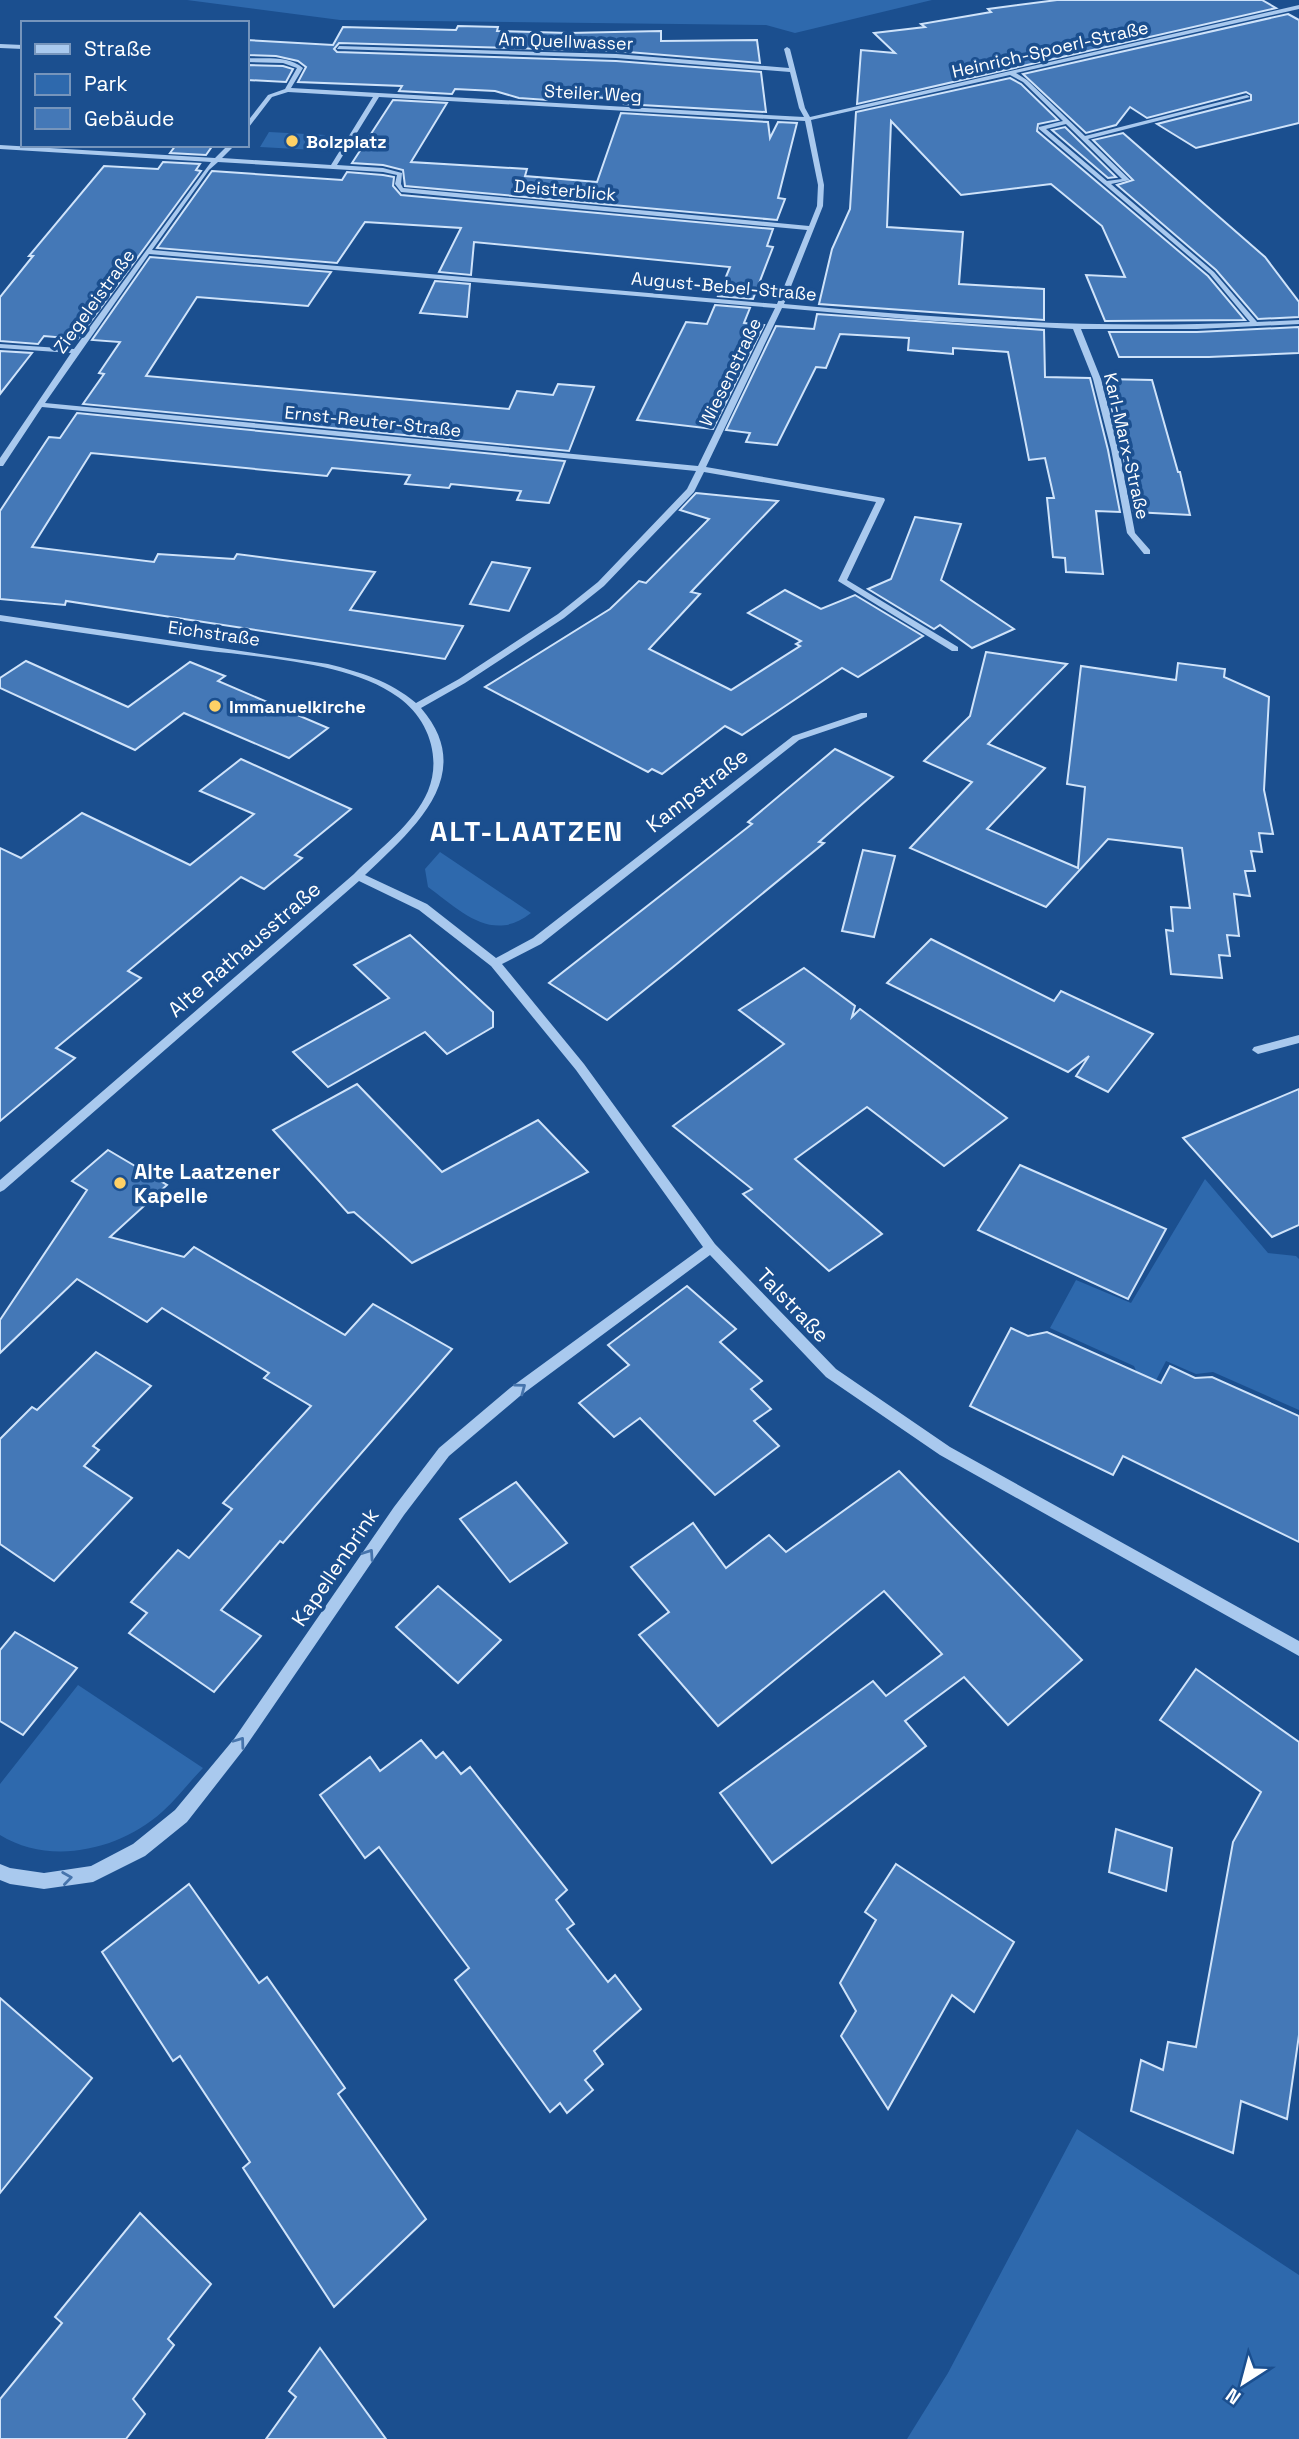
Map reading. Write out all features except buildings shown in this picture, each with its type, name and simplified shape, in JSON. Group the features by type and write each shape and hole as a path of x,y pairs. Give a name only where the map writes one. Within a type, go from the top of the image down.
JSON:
{"street":[{"name":"Heinrich-Spoerl-Straße","path":"808,119 1299,7"},
{"path":"0,46 21,47"},
{"name":"Am Quellwasser","path":"339,48 616,56 792,70"},
{"name":"Wiesenstraße","path":"415,707 462,681 561,616 601,584 691,490 779,307 820,206 821,185 808,119 802,108 786,48"},
{"path":"248,60 288,62 297,64 300,68 287,89 270,96 248,125"},
{"path":"1011,73 1025,81 1127,180 1104,183"},
{"name":"Steiler Weg","path":"287,89 808,119"},
{"path":"0,147 333,167 377,95"},
{"path":"1084,138 1247,97"},
{"path":"1065,122 1041,128 1212,273 1255,324"},
{"path":"218,160 230,147"},
{"name":"Ziegeleistraße","path":"0,464 76,351 208,169 218,160"},
{"name":"Deisterblick","path":"333,167 400,174 398,184 401,190 416,192 809,228"},
{"name":"August-Bebel-Straße","path":"148,252 779,307 1076,327 1197,327 1299,322"},
{"name":"Karl-Marx-Straße","path":"1076,327 1100,390 1115,449 1131,533 1147,552"},
{"path":"0,346 76,351"},
{"name":"Ernst-Reuter-Straße","path":"41,405 701,469"},
{"path":"701,469 881,500 842,581 955,649"},
{"name":"Eichstraße","path":"0,618 293,660 363,678 389,688 415,707"},
{"name":"Alte Rathausstraße","path":"0,1187 358,876 410,825 434,790 439,758 433,728 415,707"},
{"name":"Kampstraße","path":"495,963 537,941 796,737 864,715"},
{"name":"Talstraße","path":"358,876 423,907 495,963 580,1067 711,1248 831,1373 945,1451 1299,1648"},
{"path":"1258,1049 1299,1039"},
{"name":"Kapellenbrink","path":"0,1872 44,1881 93,1874 139,1850 181,1816 239,1744 399,1511 444,1452 515,1392 711,1248"}],"green space":[{"path":"187,0 932,0 795,33 766,25 340,20"},
{"name":"Bolzplatz","path":"269,132 325,135 315,150 260,147"},
{"path":"440,852 531,913 517,922 503,925 490,925 465,914 428,887 425,869"},
{"path":"1205,1179 1268,1253 1296,1256 1299,1259 1299,1410 1213,1372 1196,1374 1166,1361 1153,1386 1140,1380 1134,1366 1050,1328 1076,1280 1131,1303"},
{"path":"78,1685 203,1768 162,1812 126,1836 84,1849 40,1850 0,1835 0,1784"},
{"path":"1077,2129 1299,2275 1299,2439 907,2439 948,2373"}],"place":[{"name":"Bolzplatz","path":"292,141"},
{"name":"Immanuelkirche","path":"215,706"},
{"name":"Alte Laatzener Kapelle","path":"120,1183"}],"district":[{"name":"ALT-LAATZEN","path":"527,831"}]}
